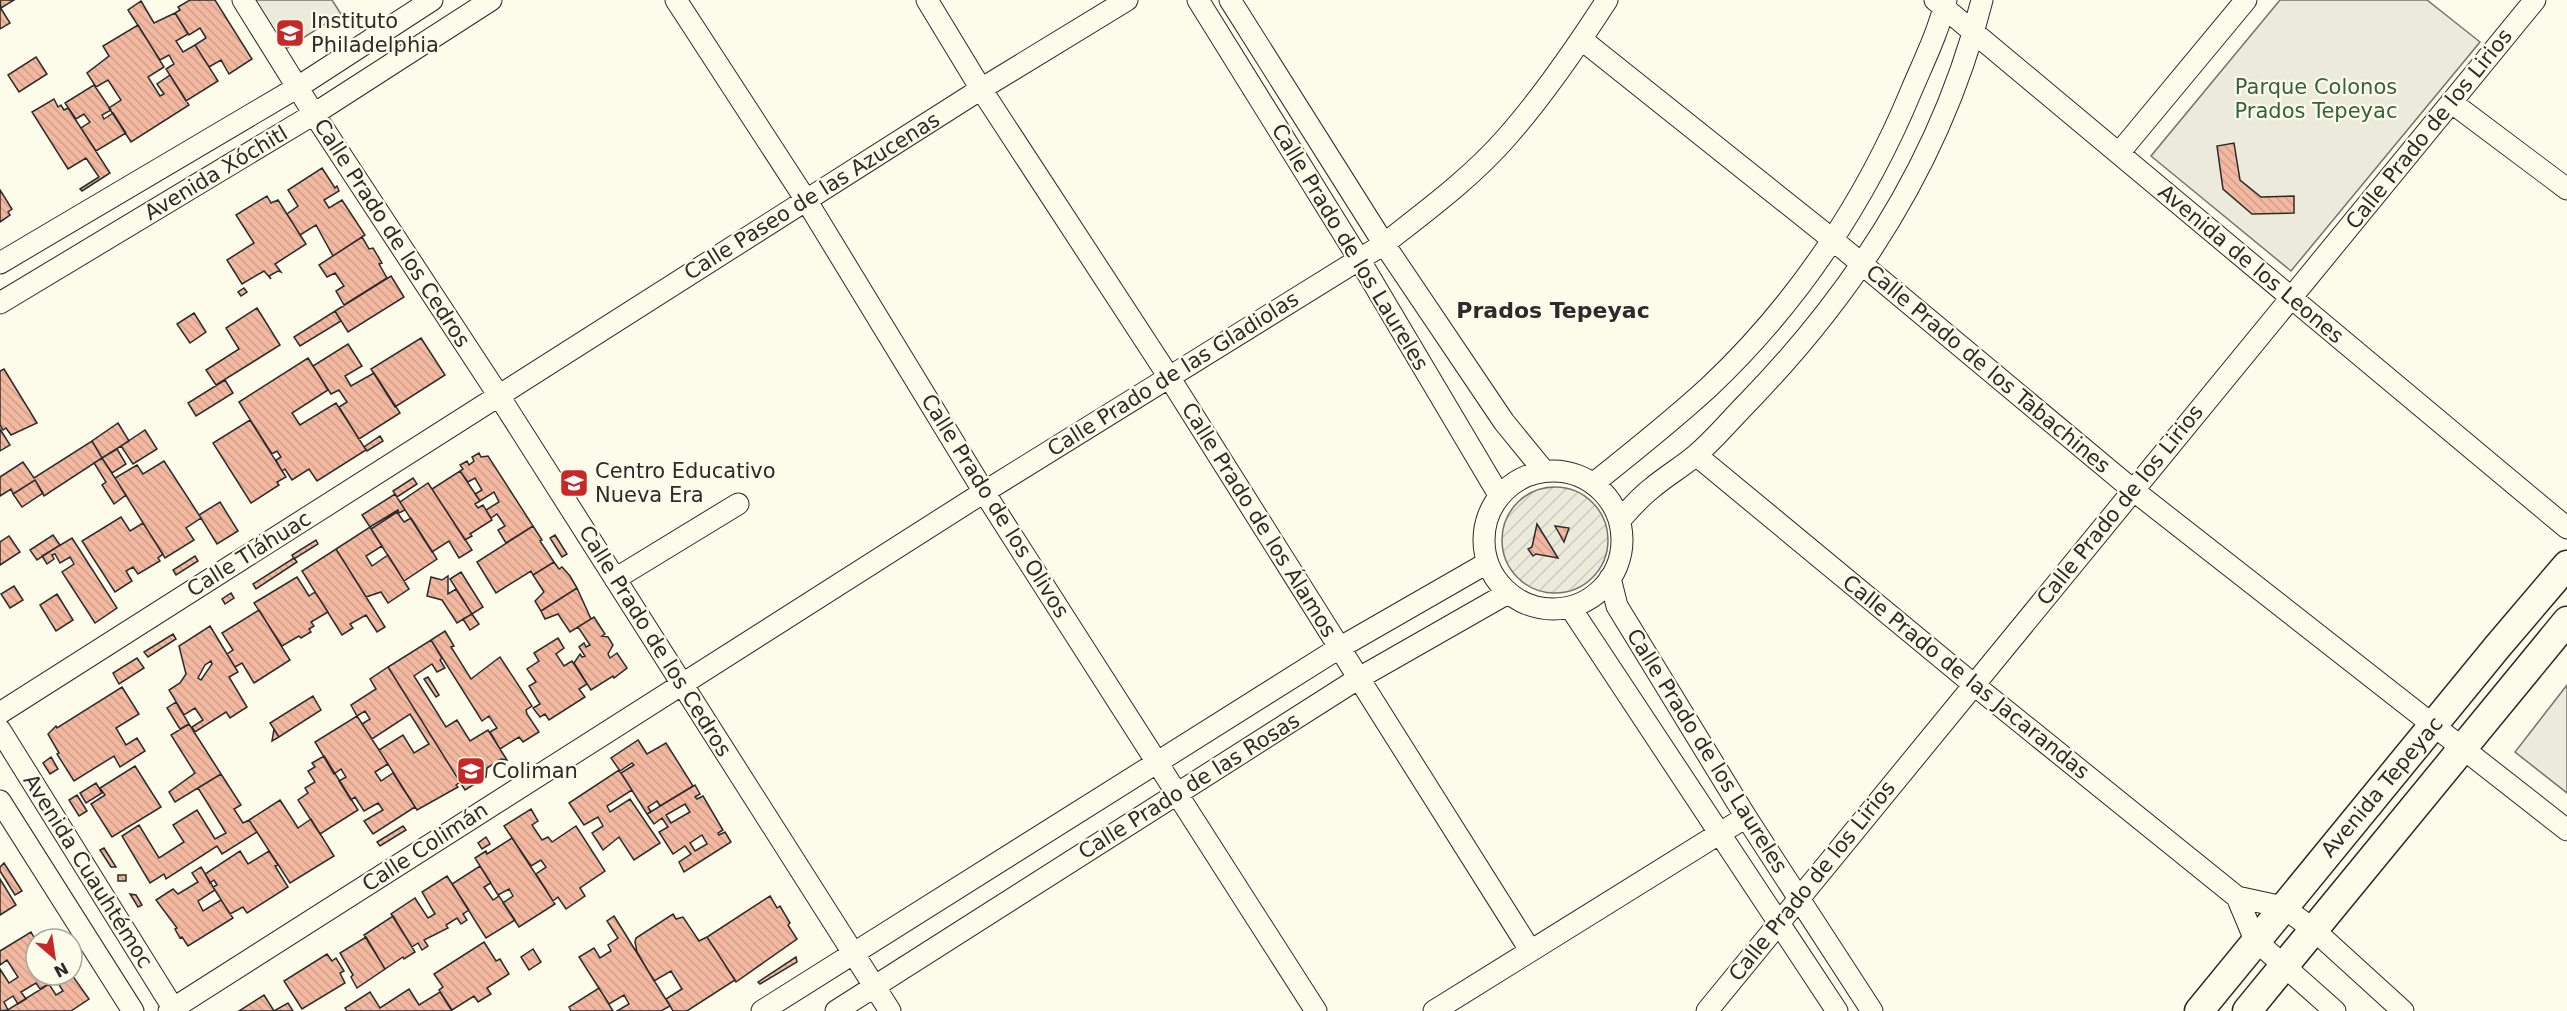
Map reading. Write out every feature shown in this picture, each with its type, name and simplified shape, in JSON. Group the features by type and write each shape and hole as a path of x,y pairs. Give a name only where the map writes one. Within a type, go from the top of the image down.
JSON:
{"street":[{"name":"Calle Prado de los Cedros","path":"243,0 314,114 499,396 890,1011"},
{"name":"Avenida Xóchitl","path":"0,263 298,87 432,0"},
{"name":"Avenida Xóchitl","path":"0,303 314,114 491,0"},
{"name":"Calle Prado de los Olivos","path":"676,0 806,200 984,492 1179,793 1316,1011"},
{"name":"Calle Prado de los Álamos","path":"927,0 981,89 1169,377 1530,951"},
{"name":"Calle Paseo de las Azucenas","path":"499,396 981,89 1127,0"},
{"name":"Calle Prado de los Laureles","path":"1198,0 1359,259 1499,495"},
{"name":"Calle Prado de los Laureles","path":"1230,0 1384,244 1504,422 1544,471"},
{"name":"Calle Prado de las Gladiolas","path":"682,684 984,492 1384,244 1443,198 1505,139 1561,70 1607,0"},
{"path":"1620,520 1650,489 1696,455 1770,378 1826,314 1863,265 1885,230 1936,133 1974,32 1982,0"},
{"path":"2119,153 2246,0"},
{"name":"Calle Prado de los Lirios","path":"1707,1011 2535,0"},
{"path":"1594,483 1672,421 1710,386 1761,333 1833,240 1870,179 1902,114 1942,2"},
{"name":"Avenida de los Leones","path":"1942,2 1974,32 2567,528"},
{"name":"Calle Prado de los Tabachines","path":"1581,39 1833,240 2133,490 2567,830"},
{"path":"2451,102 2567,189"},
{"name":"Calle Tláhuac","path":"0,713 499,396"},
{"name":"Calle Prado de las Jacarandas","path":"1696,455 1973,684 2238,897 2283,907 2314,930 2403,1011"},
{"path":"1544,471 1570,472 1594,483 1609,500 1620,520 1622,550 1610,578 1593,596 1570,607 1557,609 1531,606 1508,593 1496,579 1487,563 1483,540 1487,516 1499,495 1519,478 1544,471"},
{"path":"615,579 738,504"},
{"name":"Calle Prado de las Rosas","path":"762,1011 1339,648 1487,563"},
{"name":"Avenida Tepeyac","path":"2199,1011 2255,940 2567,565"},
{"name":"Calle Prado de los Laureles","path":"1610,578 1617,606 1746,817 1872,1011"},
{"name":"Calle Prado de las Rosas","path":"836,1011 1359,678 1508,593"},
{"name":"Calle Prado de los Laureles","path":"1570,607 1837,1011"},
{"name":"Avenida Tepeyac","path":"2247,1011 2567,621"},
{"name":"Calle Colimán","path":"173,1010 682,684"},
{"name":"Avenida Cuauhtémoc","path":"0,730 173,1010"},
{"name":"Avenida Cuauhtémoc","path":"0,801 133,1011"},
{"path":"1434,1011 1746,817"},
{"name":"Calle Prado de las Jacarandas","path":"2238,897 2255,940 2335,1011"}],"green space":[{"name":"Instituto Philadelphia","path":"248,0 332,0 341,14 281,52"},
{"name":"Parque Colonos Prados Tepeyac","path":"2280,0 2427,0 2480,42 2291,271 2151,156"},
{"path":"1555,487 1575,491 1592,503 1604,520 1608,540 1604,560 1592,577 1575,589 1555,593 1535,589 1518,577 1506,560 1502,540 1506,520 1518,503 1535,491"},
{"path":"2567,685 2567,793 2515,752"}],"building":[{"path":"0,0 14,0 1,8"},
{"path":"190,0 215,0 252,59 229,74 221,60 209,67 195,45 206,38 200,28 189,35 175,13 180,10 178,7"},
{"path":"141,1 154,23 175,13 188,34 176,41 183,52 195,45 218,81 186,101 166,69 174,64 169,55 160,60 128,10"},
{"path":"0,7 10,23 0,29"},
{"path":"138,25 164,67 148,77 160,96 164,94 157,84 170,75 189,105 131,142 109,108 121,100 108,80 96,87 87,73 109,56 103,46"},
{"path":"36,57 47,74 19,92 8,75"},
{"path":"94,85 111,110 102,115 104,119 113,113 126,133 96,151 81,128 90,122 84,114 76,119 65,103"},
{"path":"54,99 58,107 61,105 64,110 68,108 110,173 82,191 80,189 99,177 86,158 68,169 32,112"},
{"path":"2234,143 2240,180 2261,197 2294,196 2294,213 2252,214 2223,189 2217,146"},
{"path":"322,168 339,191 324,200 329,208 342,200 365,235 333,256 316,225 300,235 287,214 298,206 288,190"},
{"path":"0,190 12,209 8,212 10,215 0,222"},
{"path":"267,196 271,203 278,200 306,244 275,264 281,272 278,271 269,276 271,279 264,271 242,284 227,260 254,243 236,215"},
{"path":"362,237 369,249 373,248 382,263 379,264 387,278 344,305 336,291 344,286 335,273 327,277 319,265"},
{"path":"391,276 404,297 348,332 335,311"},
{"path":"244,288 247,292 241,296 238,292"},
{"path":"257,308 280,345 216,385 206,370 239,349 226,328"},
{"path":"335,311 341,321 300,346 294,337"},
{"path":"194,313 206,332 190,343 177,324"},
{"path":"421,338 445,375 395,407 371,369"},
{"path":"348,344 362,366 345,376 351,386 374,373 400,413 359,439 339,407 347,402 339,390 331,394 313,366"},
{"path":"308,358 328,390 292,413 300,425 336,403 366,450 317,481 309,469 292,480 285,469 282,471 276,460 281,457 277,451 272,454 239,402"},
{"path":"4,369 37,423 11,435 6,428 3,430 0,425 0,371"},
{"path":"225,380 233,393 196,416 188,403"},
{"path":"250,420 286,477 277,482 279,485 251,503 213,443"},
{"path":"118,423 129,441 102,458 92,441"},
{"path":"0,429 10,445 0,451"},
{"path":"145,430 157,449 133,464 121,446"},
{"path":"380,436 383,441 367,451 364,447"},
{"path":"92,441 102,458 44,496 35,480 13,494 11,489 0,496 0,477 23,462 34,478"},
{"path":"117,449 126,464 112,473 102,458"},
{"path":"479,453 481,457 488,456 533,526 506,543 498,530 505,526 497,514 491,518 486,510 499,502 494,492 480,501 475,494 482,490 475,478 468,482 460,471 463,469 460,465 467,461 469,465 474,461 472,457"},
{"path":"102,458 126,495 114,504 102,485 106,482 94,463"},
{"path":"164,461 201,518 186,528 194,540 165,558 115,478 137,465 143,474"},
{"path":"460,471 480,501 475,504 478,508 483,505 492,520 470,534 472,536 465,540 432,489"},
{"path":"413,478 417,484 397,497 393,491"},
{"path":"35,480 43,493 22,507 13,494"},
{"path":"428,483 472,550 459,558 449,541 432,552 400,502"},
{"path":"395,494 405,510 399,513 398,510 370,527 362,515"},
{"path":"220,502 238,531 217,544 199,515"},
{"path":"397,512 404,522 411,518 437,559 404,581 371,529"},
{"path":"121,517 130,531 143,523 163,554 158,558 160,561 138,574 133,567 126,571 132,581 115,592 82,541"},
{"path":"1537,524 1558,558 1536,554 1533,556 1528,549 1532,547"},
{"path":"533,526 554,562 533,575 531,571 496,593 477,562"},
{"path":"1555,526 1569,528 1564,542"},
{"path":"370,527 382,546 366,556 372,566 388,555 409,589 388,603 381,592 366,597 336,549"},
{"path":"53,535 60,545 37,560 30,550"},
{"path":"555,535 567,554 562,557 550,538"},
{"path":"9,536 20,552 0,565 0,542"},
{"path":"72,538 117,608 95,623 62,572 74,564 70,557 60,563 55,554 52,555 54,559 47,564 42,556"},
{"path":"316,540 318,544 294,559 292,555"},
{"path":"336,549 385,627 377,632 366,615 350,624 353,628 342,635 302,571"},
{"path":"195,556 198,561 176,575 173,570"},
{"path":"294,558 297,562 256,589 253,584"},
{"path":"554,562 559,569 562,567 570,576 577,588 541,611 535,601 544,592 533,575"},
{"path":"461,572 483,607 472,614 450,579"},
{"path":"448,576 448,594 456,589 472,614 457,623 442,600 427,596 431,577 442,580"},
{"path":"297,577 309,596 315,592 328,612 311,622 314,626 309,629 311,632 282,646 254,603"},
{"path":"14,586 23,600 10,608 1,594"},
{"path":"577,588 591,619 570,632 558,614 545,619 541,611"},
{"path":"231,593 234,598 225,604 222,599"},
{"path":"57,594 73,620 56,631 40,605"},
{"path":"259,610 290,660 254,683 242,663 235,667 227,654 233,650 222,633"},
{"path":"472,614 479,624 470,630 463,619"},
{"path":"594,617 605,634 602,636 608,637 613,645 608,654 610,658 617,653 627,668 591,690 574,663 580,654 582,657 585,656 579,647 584,643 586,647 590,645 578,627"},
{"path":"210,626 238,672 229,677 247,707 230,718 226,712 195,732 192,727 203,720 195,708 184,715 169,690 180,683 186,674 179,646","holes":["211,661 212,664 201,680 198,678 205,665"]},
{"path":"445,631 454,646 451,647 471,679 500,657 532,706 526,710 527,714 539,732 523,742 519,737 500,749 490,732 497,728 489,716 482,721 431,640"},
{"path":"173,634 176,639 148,657 144,652"},
{"path":"558,638 564,648 556,654 564,666 572,661 587,684 579,689 585,697 549,720 545,714 540,717 533,708 540,704 529,686 536,682 527,669 539,661 534,653"},
{"path":"431,640 445,668 437,672 432,664 414,676 446,727 457,720 470,741 488,730 507,760 501,759 487,768 486,777 465,790 388,667","holes":["481,760 482,763 468,774 465,770"]},
{"path":"137,658 144,668 119,684 113,673"},
{"path":"388,667 460,782 456,785 458,787 417,810 379,750 403,735 414,753 429,744 410,714 372,739 362,724 370,719 365,711 357,716 351,705 376,689 370,679"},
{"path":"428,677 439,695 436,697 424,679"},
{"path":"122,687 139,714 116,728 126,745 137,738 145,751 120,767 114,756 74,781 57,754 59,753 48,734 56,726 57,728"},
{"path":"313,696 321,710 279,737 270,723"},
{"path":"176,702 189,724 180,729 167,708"},
{"path":"357,716 388,764 375,772 381,781 393,773 415,807 373,834 364,821 383,810 378,803 364,811 355,797 351,800 339,781 346,777 341,769 334,774 315,742"},
{"path":"189,724 221,774 175,802 169,792 195,773 171,735"},
{"path":"274,729 279,737 272,741"},
{"path":"638,740 647,754 666,743 693,786 660,806 657,801 648,807 651,812 647,814 621,773 634,765 632,763 620,771 611,758"},
{"path":"324,756 358,810 320,834 298,800 308,793 305,788 315,782 308,771 315,767 312,763"},
{"path":"51,757 58,769 50,774 43,763"},
{"path":"135,766 161,807 112,837 91,804 105,795 100,788"},
{"path":"619,770 632,790 607,806 610,812 630,799 660,843 634,860 619,837 603,850 592,833 603,826 598,817 584,825 569,803"},
{"path":"221,774 241,805 234,809 243,823 249,820 257,832 222,854 217,846 166,879 164,874 150,883 122,836 139,825 159,858 184,842 173,825 197,810 215,839 226,833 198,788"},
{"path":"96,783 102,793 86,803 80,793"},
{"path":"695,785 700,794 695,797 697,799 703,796 723,830 718,833 719,835 725,832 731,842 684,872 679,862 691,854 685,846 673,854 659,832 668,827 662,818 654,824 647,814","holes":["685,804 690,812 671,823 666,815","702,835 707,844 695,851 690,843"]},
{"path":"77,795 87,811 79,816 69,800"},
{"path":"280,800 298,828 311,819 334,856 290,883 249,820"},
{"path":"531,809 538,821 532,825 542,840 548,837 552,842 576,826 605,871 580,888 585,896 566,909 558,897 553,901 536,874 546,867 541,860 531,866 504,826"},
{"path":"403,826 406,830 380,846 377,842"},
{"path":"486,837 490,844 482,849 478,843"},
{"path":"512,838 555,904 519,927 503,903 513,896 509,889 498,895 475,858 486,851 487,854"},
{"path":"104,848 116,867 111,867 100,850"},
{"path":"240,851 248,864 269,851 288,887 247,913 243,907 230,914 213,887 217,885 214,880 210,883 205,874"},
{"path":"4,863 22,891 15,895 0,871"},
{"path":"480,866 491,883 484,887 493,900 499,896 515,920 486,938 452,884"},
{"path":"201,867 215,890 198,901 203,911 221,900 233,918 188,946 182,937 180,938 175,929 177,928 156,900 173,889 178,894 198,882 192,873"},
{"path":"118,875 126,875 126,881 118,881"},
{"path":"447,876 469,910 463,914 467,920 461,924 457,918 446,925 448,928 424,940 428,946 422,950 418,943 412,947 391,914 415,898 428,918 435,914 422,892"},
{"path":"0,879 16,905 0,915"},
{"path":"130,894 136,895 142,905 138,907"},
{"path":"770,896 777,908 780,906 797,939 736,982 707,937"},
{"path":"673,914 676,919 683,917 699,941 707,937 735,980 687,1011 673,1011 666,999 682,989 671,971 654,981 637,952 635,942 636,938"},
{"path":"393,916 415,952 385,969 364,935"},
{"path":"614,916 670,1006 661,1011 617,1011 629,1004 624,995 609,1004 579,957 594,948 600,958 611,951 608,945 618,938 607,921"},
{"path":"24,936 24,987 29,987 21,992 26,999 18,1004 13,996 4,1002 8,1010 0,1011 0,969 9,983 18,977 7,960 0,965 0,951"},
{"path":"366,937 385,969 357,988 351,977 353,975 340,953"},
{"path":"484,942 496,961 500,959 509,974 487,988 491,994 478,1002 474,996 452,1010 439,990 443,987 434,974"},
{"path":"533,949 541,962 529,970 521,957"},
{"path":"327,954 332,961 336,958 344,971 340,973 345,983 302,1009 284,981"},
{"path":"796,957 797,962 760,984 758,982"},
{"path":"44,987 51,987 56,995 63,991 60,987 80,987 89,999 71,1011 6,1011"},
{"path":"599,988 613,1011 571,1011 569,1007"},
{"path":"409,989 419,1005 440,992 452,1011 347,1011 345,1008 370,992 380,1008"},
{"path":"264,995 274,1011 239,1011"},
{"path":"288,1003 293,1011 274,1011"}],"place":[{"name":"Instituto Philadelphia","path":"290,33"},
{"name":"Centro Educativo Nueva Era","path":"574,483"},
{"name":"Coliman","path":"471,771"}],"district":[{"name":"Prados Tepeyac","path":"1553,310"}]}
